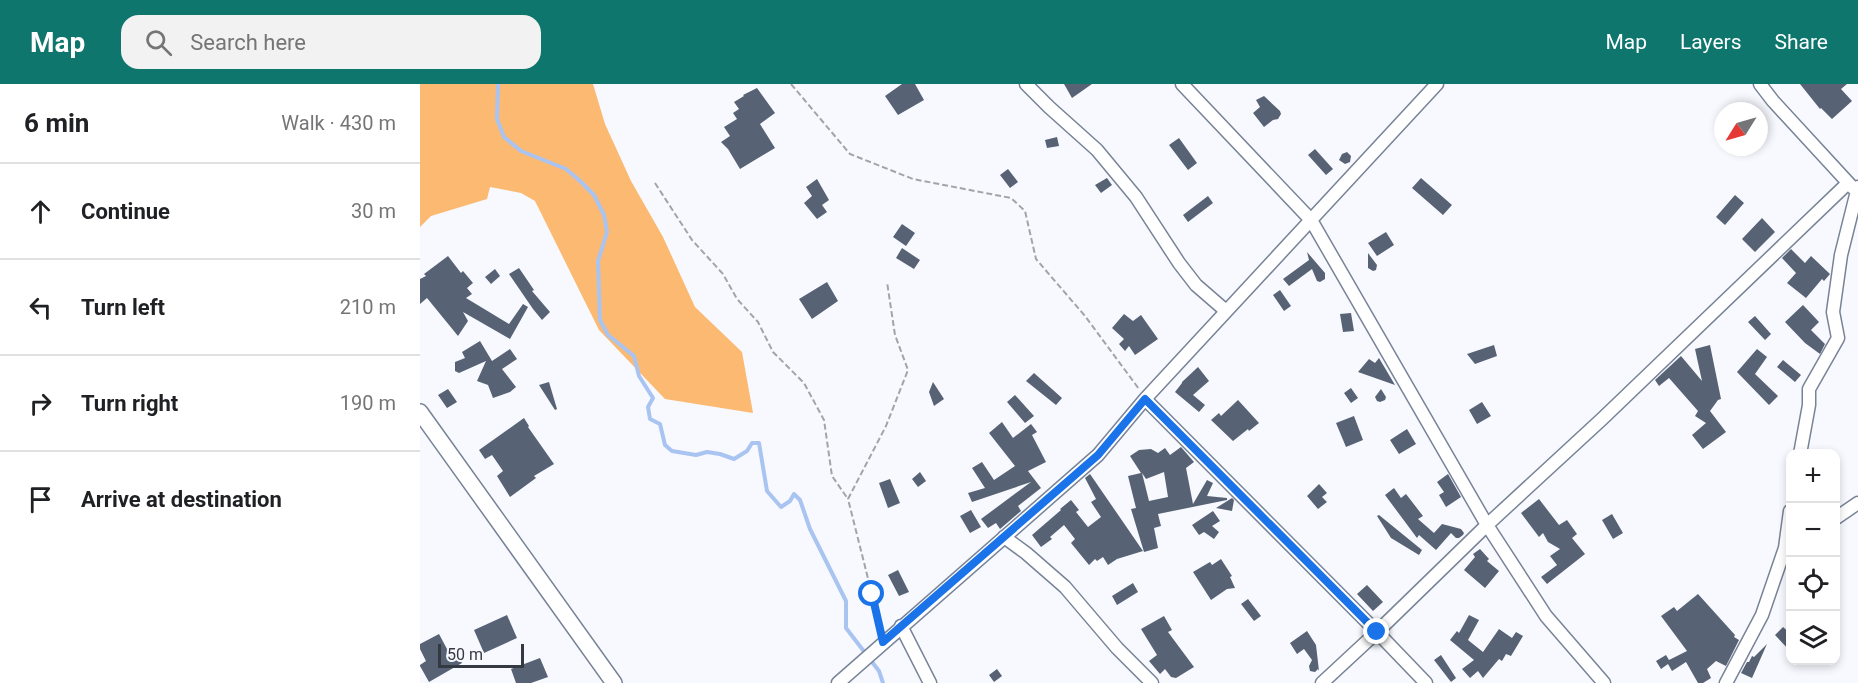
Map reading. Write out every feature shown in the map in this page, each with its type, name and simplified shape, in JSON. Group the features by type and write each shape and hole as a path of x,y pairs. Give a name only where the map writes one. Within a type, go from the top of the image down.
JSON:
{"main road":[{"path":"420,412 614,683"}],"street":[{"path":"1026,84 1097,150 1136,197 1196,285 1226,311"},
{"path":"1182,84 1311,220 1486,525 1546,616 1604,683"},
{"path":"837,683 1098,455 1145,399 1437,84"},
{"path":"1760,84 1773,102 1855,189 1852,216 1841,255 1833,312 1838,338 1809,389 1809,405 1801,449"},
{"path":"1322,683 1486,525 1855,189"},
{"path":"1145,399 1426,683"},
{"path":"1840,515 1858,503"},
{"path":"1004,537 1065,587 1152,683"},
{"path":"1726,683 1762,615 1786,553"},
{"path":"902,626 930,683"}],"path":[{"path":"791,84 850,154 913,179 1011,198 1025,211 1036,260 1085,316 1127,371 1145,399"},
{"path":"656,183 692,240 723,274 737,299 758,322 772,352 804,383 824,420 832,476 848,499 879,646"},
{"path":"848,499 886,426 908,370 895,335 887,282"}],"shaded area":[{"path":"420,84 593,84 605,124 631,181 663,237 695,307 742,352 753,413 665,399 599,330 535,201 521,193 490,187 487,199 431,216 420,227"}],"building":[{"path":"902,84 915,84 924,100 898,115 885,96"},
{"path":"1064,84 1092,84 1072,98"},
{"path":"1800,84 1847,84 1841,89 1852,101 1832,119 1820,109"},
{"path":"757,88 775,113 760,124 775,148 740,169 721,142 730,136 724,127 737,119 733,113 739,109 734,102"},
{"path":"1264,96 1281,114 1278,119 1264,127 1253,113 1260,107 1256,100"},
{"path":"1057,137 1059,146 1047,148 1045,140"},
{"path":"1179,138 1197,163 1188,170 1169,145"},
{"path":"1315,149 1333,169 1326,175 1308,155"},
{"path":"1347,152 1351,156 1350,162 1345,164 1339,160 1342,154"},
{"path":"1008,169 1018,182 1010,188 1000,175"},
{"path":"1107,178 1112,185 1101,193 1095,185"},
{"path":"1421,178 1452,205 1443,215 1412,188"},
{"path":"817,179 829,200 822,205 827,212 817,219 804,203 812,196 806,187"},
{"path":"1735,195 1744,203 1725,225 1716,217"},
{"path":"1208,196 1213,203 1188,222 1183,215"},
{"path":"1762,218 1775,232 1755,252 1742,239"},
{"path":"902,224 915,233 906,246 893,237"},
{"path":"1386,232 1394,245 1377,256 1368,243"},
{"path":"902,248 920,260 914,269 896,258"},
{"path":"1791,249 1805,263 1811,256 1830,274 1824,281 1822,279 1806,298 1787,283 1796,273 1782,258"},
{"path":"1307,252 1325,273 1325,279 1317,281 1312,269 1289,286 1283,279 1309,260"},
{"path":"1368,253 1377,265 1376,270 1368,268"},
{"path":"448,256 461,273 463,271 473,283 467,288 472,294 466,298 509,324 523,304 528,307 510,339 463,312 468,321 458,336 427,298 420,304 420,279"},
{"path":"519,268 534,290 532,291 550,312 542,320 509,274"},
{"path":"495,269 500,276 491,284 485,277"},
{"path":"827,282 838,301 812,319 799,299"},
{"path":"1280,290 1291,306 1284,311 1273,295"},
{"path":"1803,305 1819,322 1811,330 1825,344 1820,354 1805,343 1785,322"},
{"path":"1351,313 1354,331 1343,332 1340,314"},
{"path":"1124,314 1133,321 1141,315 1158,339 1135,355 1129,346 1125,351 1119,344 1124,339 1112,328"},
{"path":"1755,316 1771,334 1765,340 1748,322"},
{"path":"480,341 492,361 510,349 517,359 502,369 516,387 510,392 493,398 488,385 477,381 486,361 459,373 455,371 455,362 465,358 462,352"},
{"path":"1494,345 1497,356 1475,364 1467,354"},
{"path":"1710,345 1721,399 1710,411 1726,432 1703,449 1692,435 1706,423 1695,416 1698,411 1669,378 1659,386 1655,380 1681,356 1702,381 1695,349"},
{"path":"1757,349 1767,357 1755,374 1778,396 1769,405 1737,372"},
{"path":"1379,358 1395,385 1358,372 1369,359 1375,363"},
{"path":"1783,360 1801,375 1795,382 1777,367"},
{"path":"1198,367 1209,381 1193,395 1205,405 1199,412 1175,392"},
{"path":"1034,373 1062,398 1056,405 1026,381"},
{"path":"549,382 557,409 555,410 539,385"},
{"path":"933,382 944,399 934,406 929,392"},
{"path":"1351,388 1358,398 1351,403 1344,393"},
{"path":"448,389 457,402 447,408 438,395"},
{"path":"1381,389 1386,397 1380,402 1375,397"},
{"path":"1015,395 1034,416 1025,423 1007,402"},
{"path":"1238,400 1259,423 1233,441 1211,420 1219,413 1221,416"},
{"path":"1482,402 1491,416 1477,424 1469,410"},
{"path":"1354,416 1363,440 1346,447 1336,423"},
{"path":"524,418 554,464 534,476 536,478 510,497 497,476 503,471 492,455 485,459 479,450"},
{"path":"1002,422 1013,438 1031,424 1037,432 1032,435 1046,462 1028,471 1041,488 1018,506 1021,511 1000,529 996,523 988,528 981,519 1031,482 972,502 968,493 985,488 972,468 982,462 994,480 1015,466 989,433"},
{"path":"1407,429 1416,444 1399,454 1390,440"},
{"path":"1181,447 1194,462 1186,468 1193,504 1207,480 1213,483 1207,496 1227,498 1227,500 1158,514 1161,526 1154,528 1158,548 1144,552 1131,509 1136,508 1128,476 1141,473 1130,456 1139,450 1151,449 1158,453 1165,448 1170,455","holes":["1164,472 1168,497 1149,501 1142,473 1146,479"]},
{"path":"920,472 926,481 918,487 912,479"},
{"path":"1090,474 1143,551 1117,559 1108,565 1103,557 1097,561 1095,559 1089,565 1071,543 1075,539 1064,525 1050,537 1052,539 1041,547 1032,535 1071,500 1079,510 1076,512 1088,527 1101,517 1091,502 1096,499 1085,478"},
{"path":"1448,474 1461,497 1446,507 1439,495 1444,492 1437,482"},
{"path":"890,479 900,503 888,508 879,483"},
{"path":"1319,484 1327,493 1322,497 1327,502 1318,509 1307,496"},
{"path":"1394,488 1401,498 1406,494 1423,516 1418,519 1434,533 1442,524 1461,529 1463,535 1456,538 1451,533 1436,550 1419,535 1417,538 1385,495"},
{"path":"1232,498 1234,500 1232,511 1216,508"},
{"path":"1539,499 1559,525 1567,520 1577,534 1572,538 1585,554 1547,584 1541,577 1557,565 1550,556 1560,549 1548,542 1543,533 1539,537 1521,513"},
{"path":"971,510 981,527 970,533 960,516"},
{"path":"1213,511 1220,521 1212,526 1219,532 1214,539 1204,532 1199,535 1192,525"},
{"path":"1612,514 1623,533 1613,539 1602,520"},
{"path":"1379,515 1422,550 1419,555 1391,538 1377,516"},
{"path":"1480,549 1489,559 1487,561 1499,571 1485,588 1464,570 1475,557 1473,554"},
{"path":"1221,559 1232,576 1230,577 1235,588 1227,589 1211,600 1193,572 1210,562 1212,565"},
{"path":"898,570 909,592 899,596 888,575"},
{"path":"1133,583 1138,592 1117,605 1112,596"},
{"path":"1367,585 1383,602 1373,611 1357,594"},
{"path":"1698,594 1739,640 1726,666 1716,661 1707,669 1711,678 1703,683 1698,683 1686,662 1672,671 1668,664 1661,669 1656,661 1666,655 1669,660 1687,651 1661,616 1674,607 1677,611"},
{"path":"1248,599 1261,616 1254,621 1241,604"},
{"path":"507,615 517,638 484,653 474,630"},
{"path":"1469,615 1479,620 1468,640 1483,652 1499,629 1512,638 1516,632 1523,636 1511,656 1506,654 1502,661 1499,659 1483,678 1478,671 1470,678 1462,669 1474,660 1450,640 1457,631 1459,633"},
{"path":"1164,616 1172,630 1168,632 1194,667 1176,678 1171,677 1165,669 1160,674 1149,661 1157,655 1141,629"},
{"path":"1783,627 1786,630 1786,647 1775,635"},
{"path":"1307,631 1316,645 1319,671 1318,669 1315,672 1310,671 1309,666 1312,660 1304,649 1297,654 1290,643"},
{"path":"439,634 447,649 452,646 462,663 429,682 420,666 426,661 420,644"},
{"path":"1767,644 1752,678 1741,673 1752,656 1754,657"},
{"path":"1441,655 1456,678 1451,682 1434,660"},
{"path":"540,658 548,677 531,683 516,683 511,669"},
{"path":"997,669 1002,676 994,682 989,675"}],"waterway":[{"path":"498,84 497,119 504,137 521,151 566,169 594,195 604,215 607,232 598,261 600,320 608,335 634,356 639,376 653,398 648,407 650,419 660,424 665,445 672,451 696,455 707,452 734,459 747,451 752,443 759,443 767,491 781,507 790,501 794,494 800,500 810,529 846,601 846,628 879,671 883,683"}],"route":[{"path":"872,594 883,642 1098,455 1145,399 1377,632"}]}
